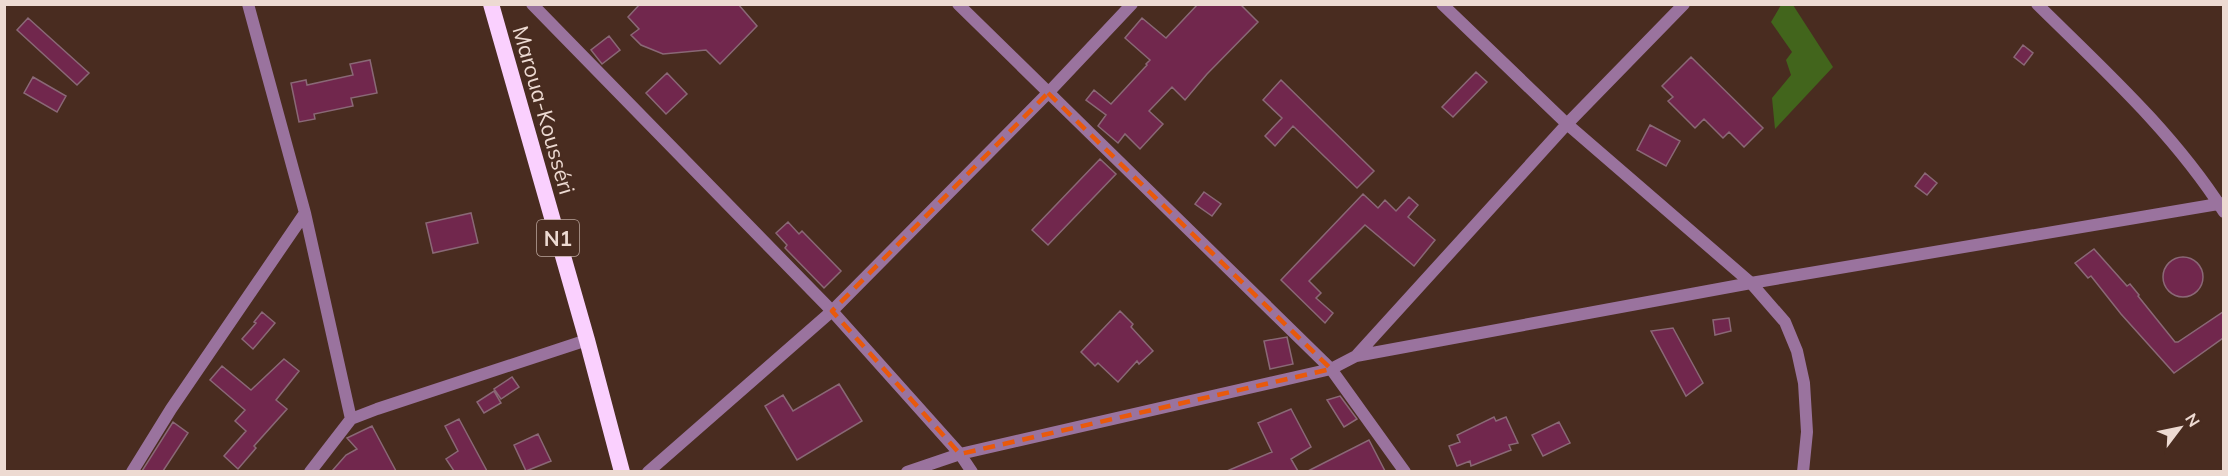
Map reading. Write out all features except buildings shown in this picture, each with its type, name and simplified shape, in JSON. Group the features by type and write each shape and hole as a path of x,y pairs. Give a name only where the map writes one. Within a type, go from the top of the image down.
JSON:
{"highway":[{"name":"Maroua-Kousséri","path":"491,4 622,471"}],"street":[{"path":"248,4 305,213 351,419"},
{"path":"532,4 832,311 960,454 972,471"},
{"path":"958,4 1331,369 1405,471"},
{"path":"648,471 832,311 1048,93 1132,4"},
{"path":"1442,4 1567,124 1751,283 1785,322 1797,351 1804,383 1807,432 1803,471"},
{"path":"1356,356 1567,124 1683,4"},
{"path":"907,471 960,454 1331,369 1356,356 1751,283 2222,206 2184,155 2140,105 2037,4"},
{"path":"132,471 171,409 305,213"},
{"path":"310,471 351,419 587,340"}],"highlighted area":[{"path":"1048,93 1331,369 960,454 832,311"}],"green space":[{"path":"1781,5 1793,5 1833,67 1775,129 1772,98 1791,75 1786,60 1792,52 1771,22"}]}
